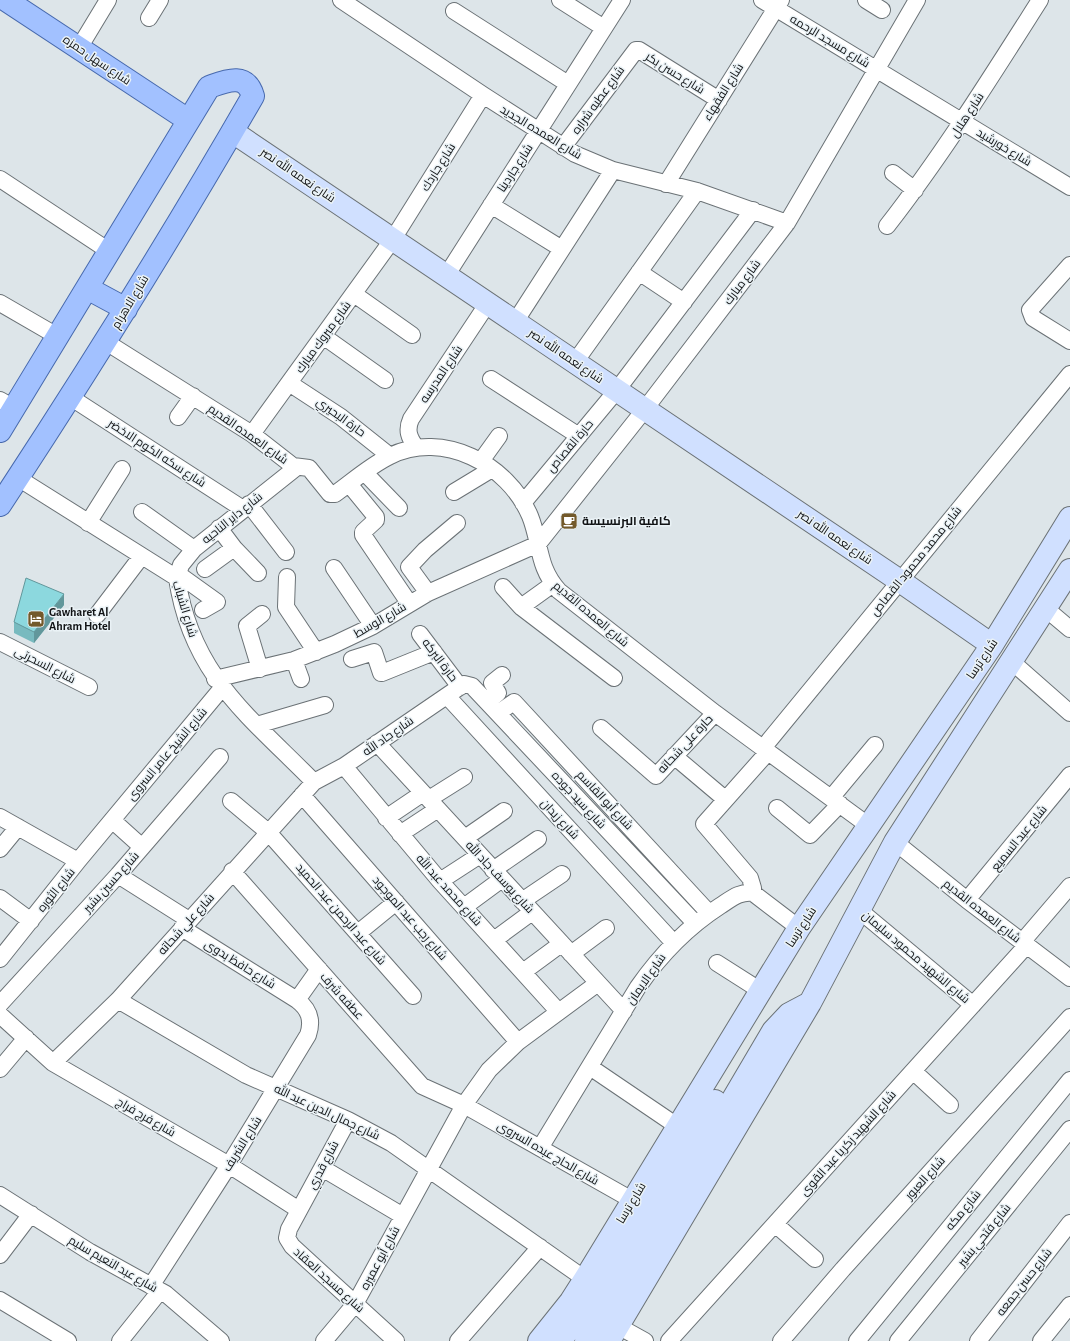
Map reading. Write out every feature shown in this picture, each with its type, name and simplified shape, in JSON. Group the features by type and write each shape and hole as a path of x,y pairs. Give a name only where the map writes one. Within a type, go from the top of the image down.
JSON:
{"main road":[{"name":"شارع سهل حمزه","path":"6,0 188,120"},
{"name":"شارع الاهرام","path":"0,505 106,342 254,96 248,85 237,80 231,80 209,87 188,120"},
{"path":"0,431 7,404 57,336 188,120"},
{"name":"شارع نعمه الله نصر","path":"233,132 900,581 992,645"},
{"path":"86,288 126,309"},
{"name":"شارع ترسا","path":"540,1341 571,1301 585,1279 799,928 992,645 1070,518"},
{"name":"شارع ترسا","path":"614,1333 810,1003 895,842 1070,570"},
{"path":"586,1341 642,1235 756,1034 762,1015 763,1005 761,991"},
{"path":"562,1341 642,1235 773,1031 789,1014 810,1003"}],"street":[{"path":"79,48 108,0"},
{"path":"149,18 160,0"},
{"name":"شارع العمده الجديد","path":"341,0 538,132 563,147 613,170 696,191 787,223"},
{"path":"560,0 604,28"},
{"name":"شارع جاردينا","path":"446,276 622,0"},
{"path":"866,0 882,10"},
{"name":"شارع مبارك","path":"538,544 645,409 787,223 917,0"},
{"name":"شارع هلال","path":"887,226 915,190 963,122 1040,0"},
{"name":"شارع مسجد الرحمه","path":"773,3 877,70"},
{"name":"شارع الفقهاء","path":"666,184 718,100 773,3"},
{"path":"454,11 568,84"},
{"name":"شارع حسن بكر","path":"632,53 639,50 718,100"},
{"name":"شارع عطيه شراره","path":"563,147 632,53"},
{"name":"شارع خورشيد","path":"877,70 1070,187"},
{"name":"شارع جاردك","path":"393,240 483,95"},
{"path":"515,322 613,170"},
{"path":"893,173 915,190"},
{"path":"0,179 109,251"},
{"path":"575,362 696,191"},
{"path":"491,206 562,249"},
{"name":"حارة القصاص","path":"523,502 617,390 752,210"},
{"name":"شارع مبروك مبارك","path":"252,434 393,240"},
{"path":"1070,265 1030,310 1033,318 1070,341"},
{"path":"639,272 684,302"},
{"path":"354,294 412,335"},
{"path":"0,303 57,336"},
{"name":"شارع المدرسه","path":"416,447 409,436 408,430 411,419 488,304"},
{"path":"323,336 385,380"},
{"name":"شارع العمده القديم","path":"106,342 252,434 291,464 297,467 309,468 330,494 335,494 390,456 416,447 433,446 450,448 466,454 487,465 510,484 523,502 530,516 544,569 553,584 579,607 715,712 870,826"},
{"name":"شارع محمد محمود القصاص","path":"753,893 750,878 704,825 766,750 900,581 1070,374"},
{"path":"491,379 579,436"},
{"name":"حارة البحيري","path":"289,383 341,417 390,456"},
{"path":"178,417 192,396"},
{"name":"شارع سكه الكوم الاخضر","path":"70,397 246,507 286,552"},
{"path":"454,492 487,465 499,436"},
{"name":"شارع داير الناحيه","path":"177,576 181,565 194,548 297,467"},
{"path":"88,523 122,469"},
{"path":"365,473 399,508"},
{"name":"شارع الشباب","path":"18,478 141,557 177,576 183,608 190,631 199,652 219,683 257,725 314,782"},
{"path":"348,484 376,517 376,520 363,532 363,535 409,603"},
{"path":"142,512 194,548"},
{"path":"428,593 409,567 430,545 457,523"},
{"path":"219,528 234,548 258,573"},
{"name":"شارع الوسط","path":"219,683 316,652 373,626 409,603 428,593 538,544"},
{"path":"205,568 234,548"},
{"path":"97,615 141,557"},
{"path":"334,568 373,626"},
{"path":"177,576 217,602 203,610"},
{"path":"287,577 286,607 316,652"},
{"path":"521,607 553,584"},
{"path":"503,587 521,607 614,678"},
{"path":"1045,608 1070,628"},
{"path":"260,669 247,626 262,614"},
{"name":"حارة البركه","path":"420,634 434,652 453,691"},
{"name":"شارع السحرتى","path":"0,642 90,688"},
{"path":"352,659 374,652 382,673 434,652"},
{"path":"294,660 301,680"},
{"path":"1011,661 1070,713"},
{"path":"492,708 498,693 492,683 502,675"},
{"name":"شارع الشيخ عامر السروى","path":"112,820 219,683"},
{"name":"شارع سيد جوده","path":"453,691 464,684 470,685 695,923"},
{"name":"شارع جاد الله","path":"314,782 344,766 453,691"},
{"name":"شارع زيدان","path":"453,691 673,942"},
{"name":"شارع أبو القاسم","path":"492,708 514,702 709,913"},
{"path":"257,725 325,705"},
{"name":"حارة على شحاته","path":"601,728 654,776 715,712"},
{"name":"شارع يوسف جاد الله","path":"377,743 624,1011"},
{"path":"777,808 810,835 875,745"},
{"path":"674,756 725,800"},
{"name":"شارع حسين بشير","path":"0,1004 118,875 220,757"},
{"name":"شارع محمد عبد الله","path":"344,766 440,881 558,1011"},
{"name":"شارع عبد السميع","path":"967,900 1070,775"},
{"path":"386,818 430,800 464,777"},
{"name":"شارع علي شحاته","path":"54,1063 118,1000 232,871 314,782"},
{"name":"شارع رجب عبد الموجود","path":"302,795 518,1042"},
{"path":"400,834 430,800"},
{"name":"شارع عبد الرحمن عبد الحميد","path":"231,801 268,832 413,996"},
{"path":"464,838 504,811"},
{"path":"0,817 78,861"},
{"path":"112,820 142,847"},
{"name":"شارع الثوره","path":"0,960 112,820"},
{"path":"0,849 18,827"},
{"path":"464,907 498,874 538,839"},
{"name":"شارع العمده القديم","path":"895,842 967,900 1070,978"},
{"path":"440,881 480,854"},
{"name":"عطفه شرف","path":"232,871 422,1086 464,1105"},
{"path":"494,940 527,906 562,874"},
{"name":"شارع حافظ بدوى","path":"118,875 186,924 297,1000"},
{"name":"شارع الشهيد زكريا عبد القوى","path":"670,1341 973,1005 1070,886"},
{"name":"شارع الايمان","path":"540,1148 654,964 673,942 695,923 741,893 753,893"},
{"path":"753,893 799,928"},
{"path":"0,898 31,921"},
{"path":"358,933 396,902"},
{"name":"شارع الشهيد محمود سليمان","path":"859,910 973,1005"},
{"path":"524,972 606,928"},
{"path":"717,963 761,991"},
{"path":"297,1000 319,969"},
{"name":"شارع أبو عميره","path":"324,1341 355,1304 464,1105 488,1070 518,1042 558,1011 598,983"},
{"name":"شارع جمال الدين عبد الله","path":"118,1000 231,1067 348,1120 391,1143 585,1279"},
{"name":"شارع الشريف","path":"120,1341 155,1288 308,1035 311,1027 308,1012 297,1000"},
{"name":"شارع فرج فراج","path":"0,1015 54,1063 229,1166 299,1210"},
{"name":"شارع العبور","path":"781,1341 842,1269 1070,1017"},
{"path":"0,1069 26,1038"},
{"path":"590,1067 677,1126"},
{"path":"913,1071 950,1105"},
{"name":"شارع مكه","path":"857,1341 1070,1080"},
{"name":"شارع الحاج عبده السروى","path":"464,1105 632,1200"},
{"name":"شارع قدري","path":"299,1210 348,1120"},
{"name":"شارع فتحي بشير","path":"898,1341 1070,1129"},
{"path":"322,1168 403,1216"},
{"name":"شارع عبد النعيم سليم","path":"0,1195 90,1252 171,1298 221,1341"},
{"name":"شارع مسجد العقاد","path":"299,1210 287,1233 289,1243 396,1341"},
{"path":"0,1255 31,1214"},
{"name":"شارع حسن جمعه","path":"978,1341 1070,1223"},
{"path":"775,1224 815,1259"},
{"path":"458,1341 540,1247"},
{"path":"0,1300 68,1341"},
{"path":"1041,1341 1069,1308"},
{"path":"614,1333 646,1341"}],"building":[{"name":"Gawharet Al Ahram Hotel","path":"26,578 64,594 34,632 14,622"}],"place":[{"name":"كافية البرنسيسة","path":"569,521"},
{"name":"Gawharet Al Ahram Hotel","path":"36,619"}]}
